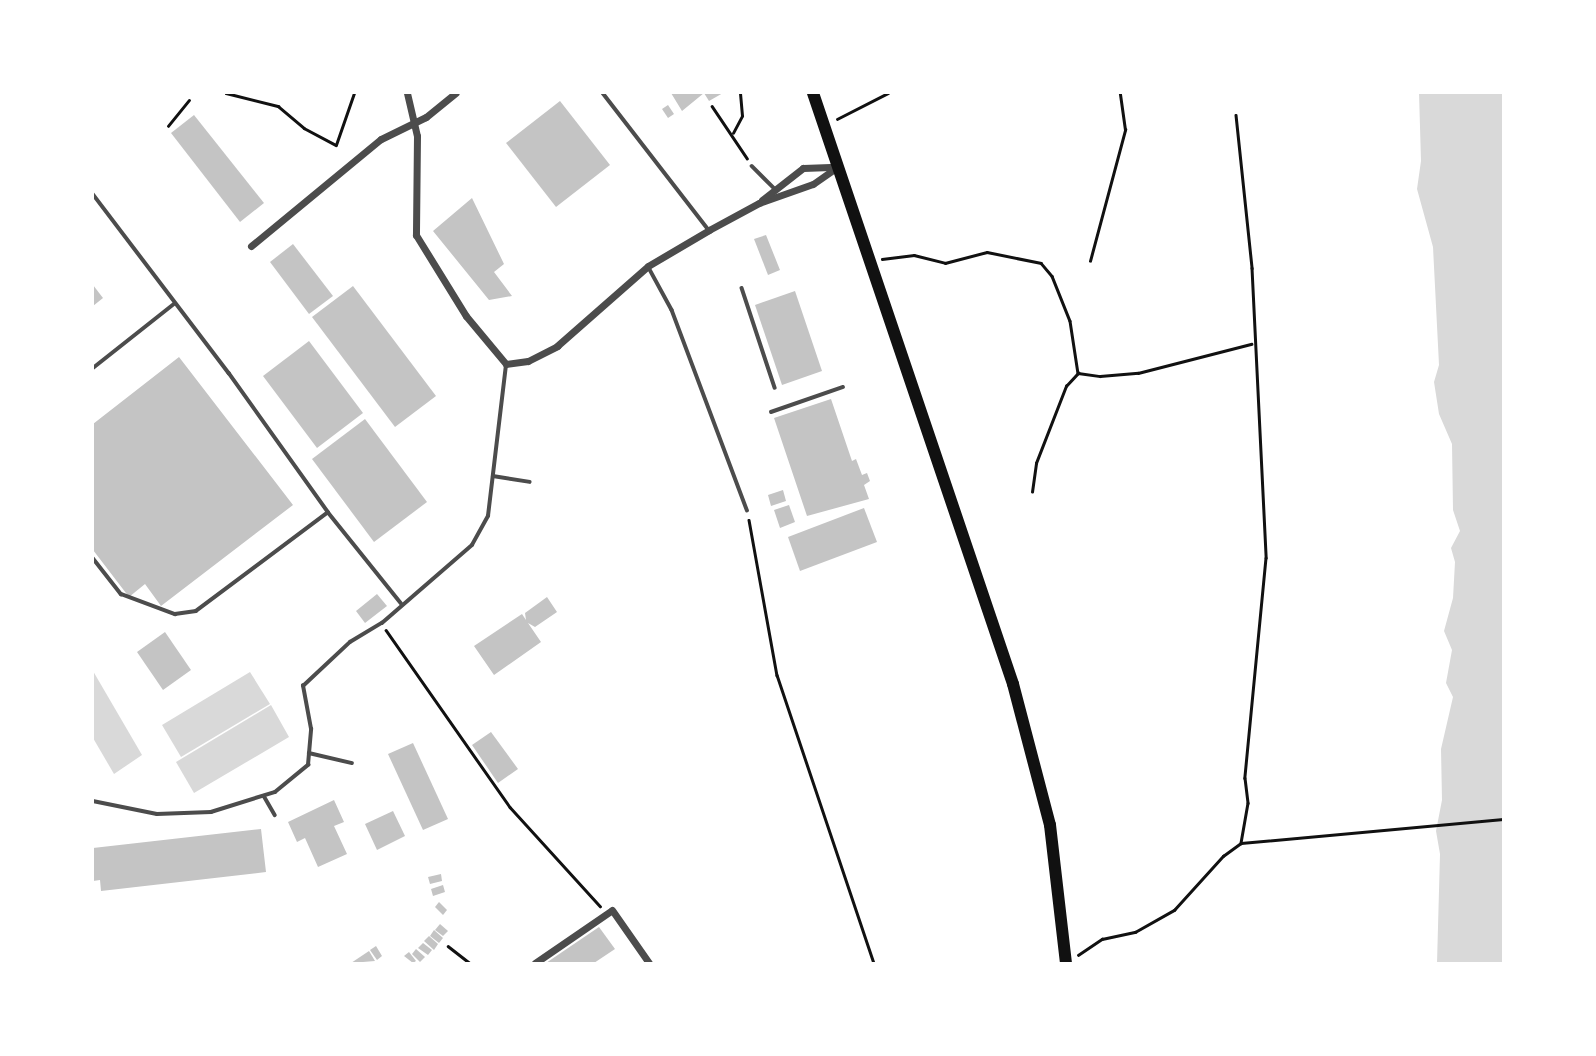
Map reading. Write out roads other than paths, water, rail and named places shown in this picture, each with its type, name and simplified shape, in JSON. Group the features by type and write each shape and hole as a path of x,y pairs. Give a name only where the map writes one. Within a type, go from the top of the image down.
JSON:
{"main road":[{"path":"813,93 1016,697 1050,825 1066,963"}],"street":[{"path":"407,93 416,122 416,235 466,316 506,364 528,361 557,346 648,267 709,230 759,203 813,184 837,167"},
{"path":"251,246 381,139 416,122 456,93"},
{"path":"759,203 774,188 803,168 837,167"},
{"path":"535,963 612,910 649,963"}],"lane":[{"path":"603,93 709,230"},
{"path":"752,166 774,188"},
{"path":"93,194 229,373 328,512 402,604"},
{"path":"648,267 672,310 747,510"},
{"path":"742,289 775,388"},
{"path":"93,368 174,304"},
{"path":"93,801 183,815 211,812 264,796 309,765 311,729 303,686 350,642 382,623 472,545 488,516 506,364"},
{"path":"771,412 843,387"},
{"path":"493,476 530,482"},
{"path":"93,558 121,594 175,614 197,611 328,512"},
{"path":"309,752 352,763"},
{"path":"264,796 275,814"}]}
